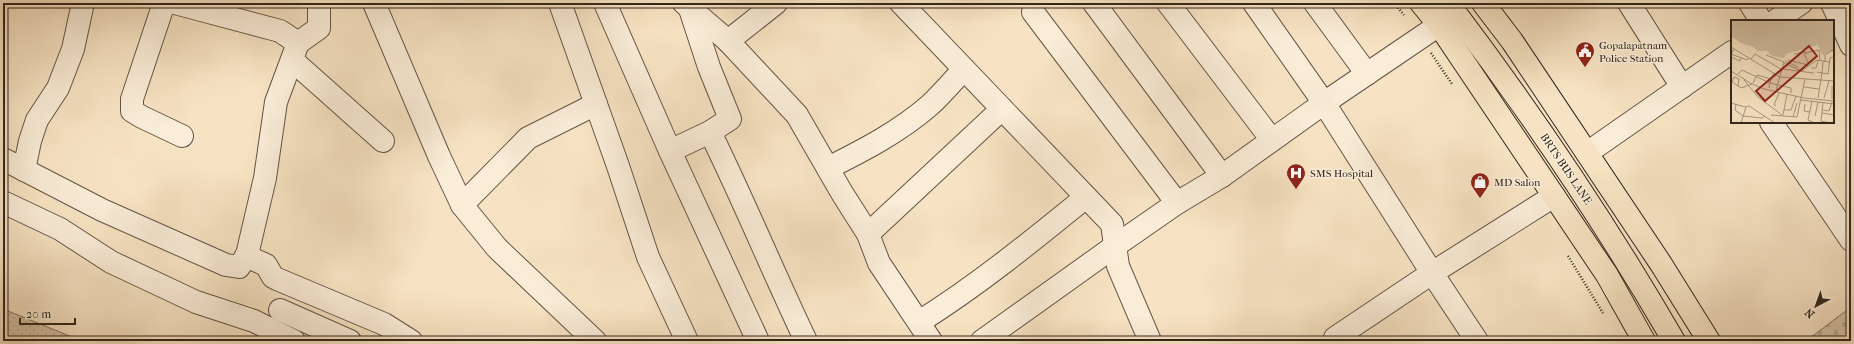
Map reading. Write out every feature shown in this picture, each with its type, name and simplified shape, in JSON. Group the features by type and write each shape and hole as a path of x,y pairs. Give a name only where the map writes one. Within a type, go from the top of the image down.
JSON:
{"main road":[{"path":"1421,3 1439,25 1607,275 1644,341"},
{"name":"BRTS BUS LANE","path":"1448,3 1548,142 1628,263 1674,341"},
{"path":"1483,3 1512,41 1587,153 1661,264 1709,341"}],"street":[{"path":"24,170 30,141 37,120 58,88 73,49 83,3"},
{"path":"164,3 132,99 132,111 182,136"},
{"path":"175,3 280,31 295,52 383,141"},
{"path":"3,159 102,210 226,265 239,267 246,256 265,178 276,102 295,52 319,28 319,3"},
{"path":"374,3 438,156 462,205 497,248 594,341"},
{"path":"560,3 648,258 687,341"},
{"path":"605,3 670,150 758,341"},
{"path":"728,41 776,3"},
{"path":"901,3 1112,224 1118,266 1150,341"},
{"path":"1094,3 1222,176"},
{"path":"1168,3 1272,140"},
{"path":"1254,3 1324,103 1432,274 1477,341"},
{"path":"1316,3 1367,74"},
{"path":"1629,3 1682,87"},
{"path":"1750,3 1760,20"},
{"path":"1776,20 1801,3"},
{"path":"1832,3 1851,45"},
{"path":"670,150 710,132 730,119 687,6"},
{"path":"687,6 728,41 797,115 868,234 879,263 931,341"},
{"path":"1033,12 1177,204"},
{"path":"982,341 1009,333 1115,246 1177,204 1222,176 1324,103 1439,25"},
{"path":"1587,153 1682,87 1729,59"},
{"path":"828,168 875,144 900,128 931,104 964,69"},
{"path":"462,205 528,138 596,104"},
{"path":"868,234 1002,109"},
{"path":"1772,123 1851,240"},
{"path":"710,132 736,184 773,272 806,341"},
{"path":"1332,340 1554,196"},
{"path":"919,322 954,300 1016,255 1086,197"},
{"path":"3,202 60,229 111,262 196,302 254,321 294,341"},
{"path":"246,256 266,265 272,277 384,324 411,341"},
{"path":"271,330 292,285"},
{"path":"280,310 350,341"}],"path":[{"path":"1394,3 1456,90"},
{"path":"1567,254 1604,314"}],"green space":[{"path":"1851,307 1851,341 1806,341"},
{"path":"3,309 82,341 3,341"}],"place":[{"name":"Gopalapatnam Police Station","path":"1585,68"},
{"name":"SMS Hospital","path":"1296,190"},
{"name":"MD Salon","path":"1480,199"}]}
